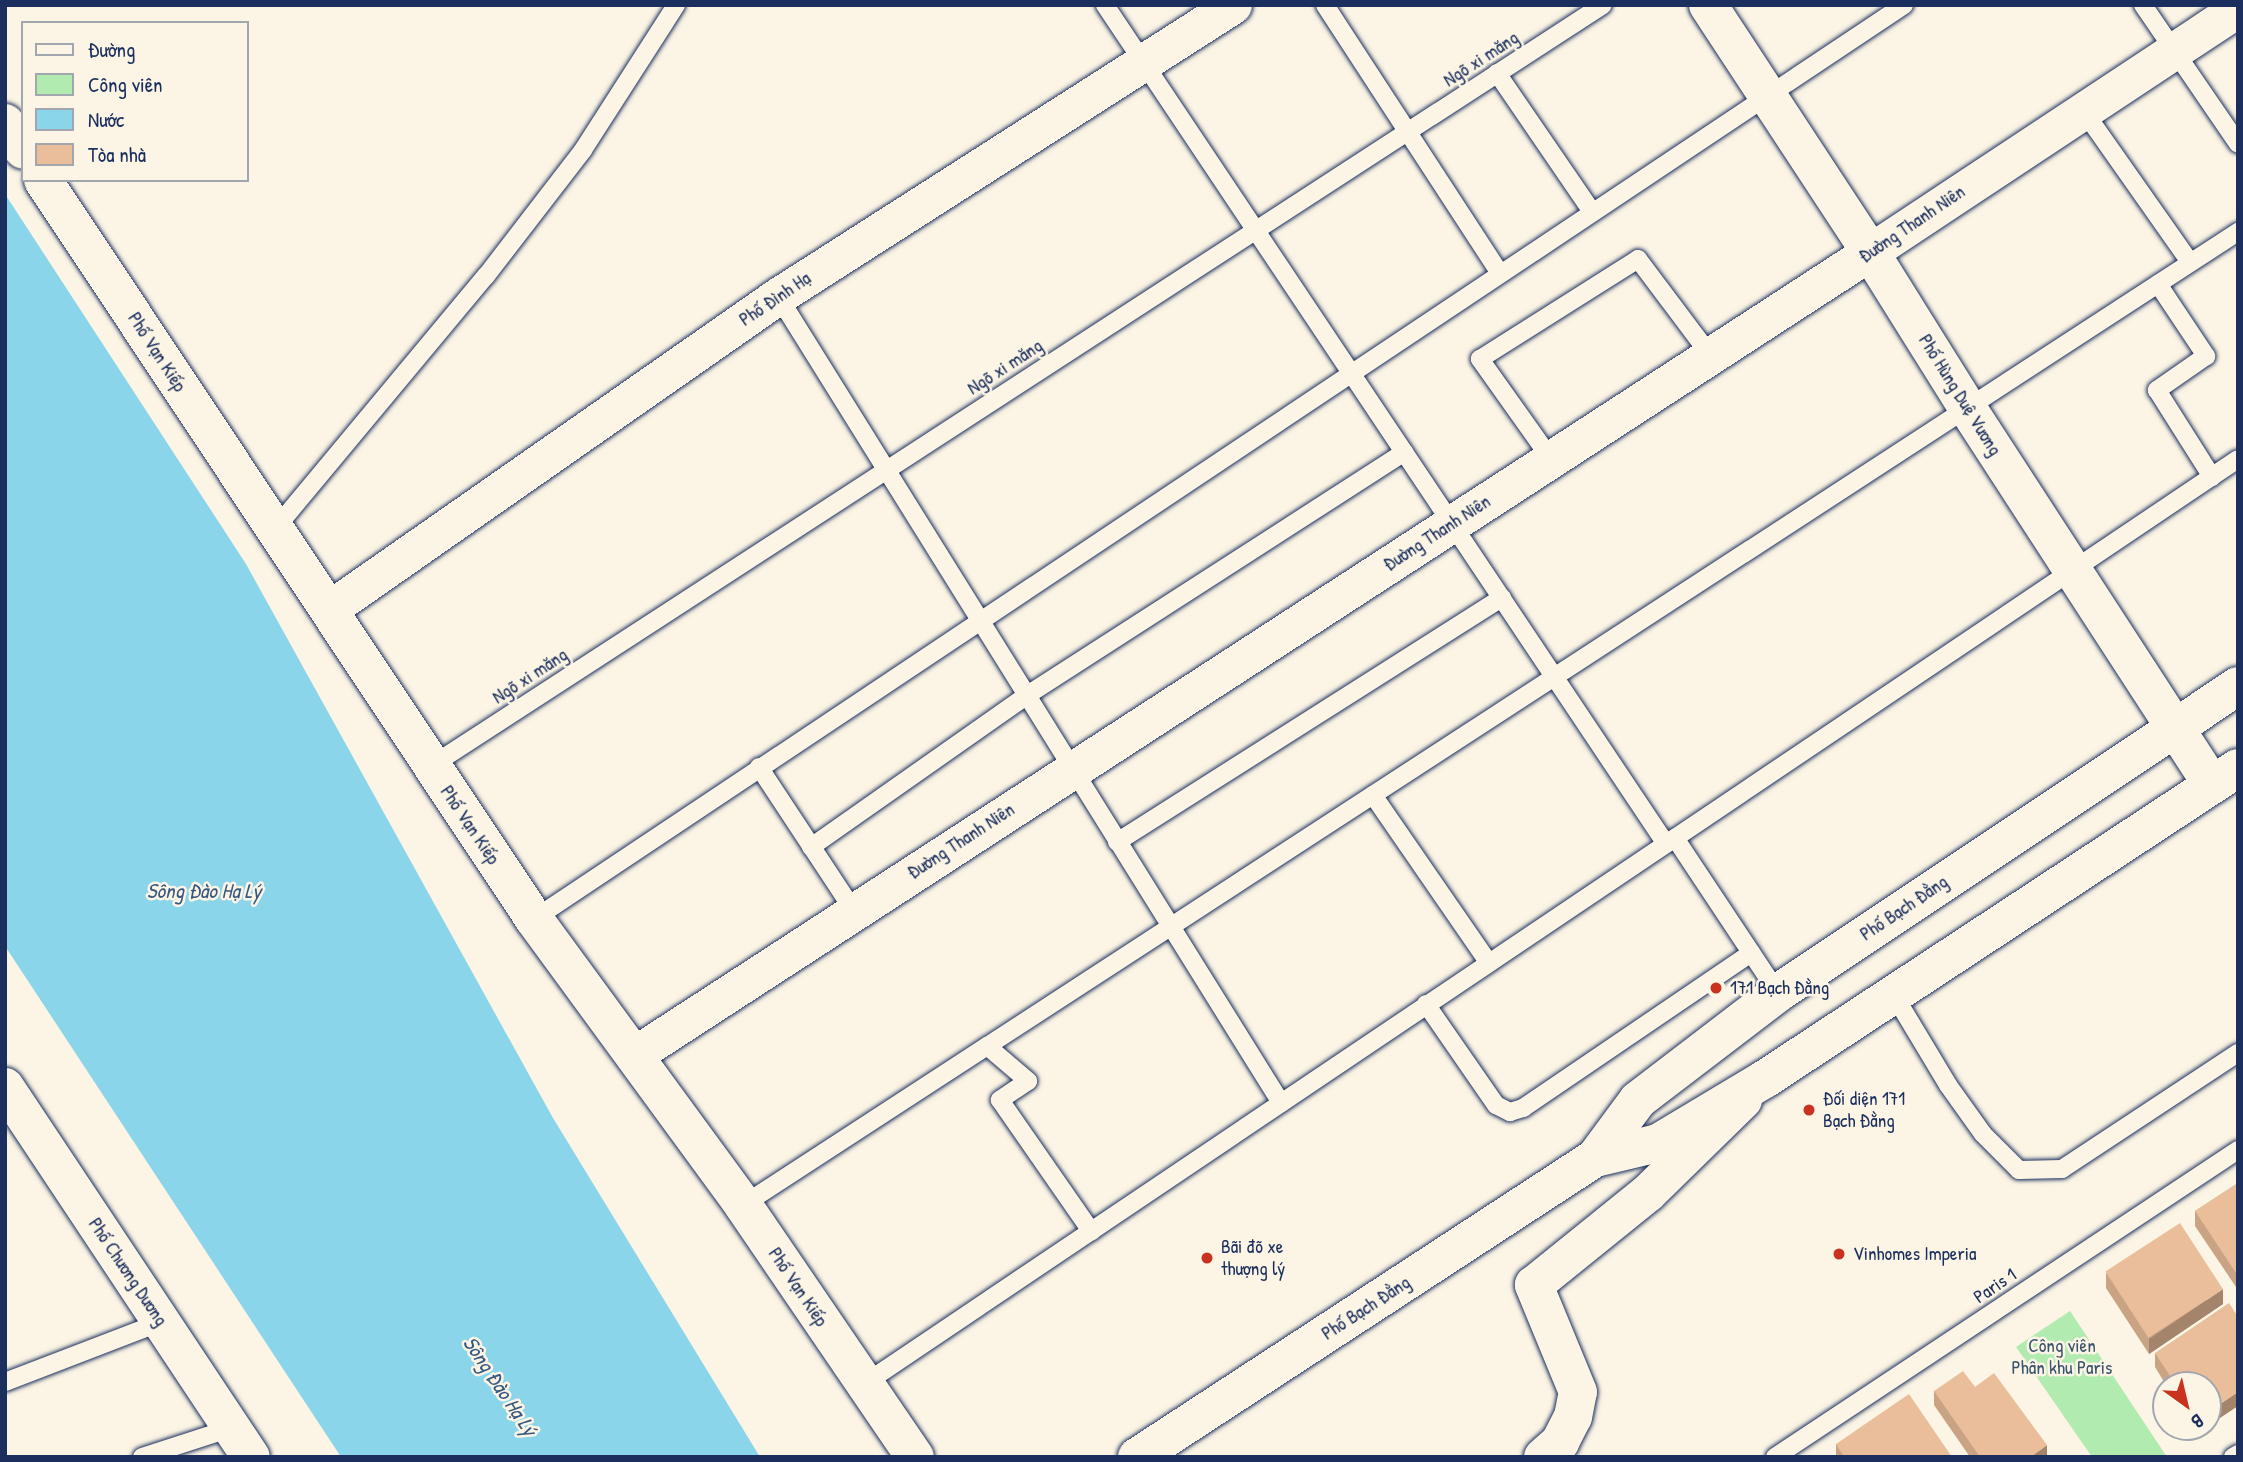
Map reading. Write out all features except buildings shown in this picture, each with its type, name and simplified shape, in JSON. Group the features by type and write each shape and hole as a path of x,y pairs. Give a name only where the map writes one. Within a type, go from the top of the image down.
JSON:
{"street":[{"name":"Phố Đình Hạ","path":"328,610 778,296 1233,5"},
{"name":"Phố Hùng Duệ Vương","path":"1707,5 1870,252 2173,727 2225,776"},
{"name":"Đường Thanh Niên","path":"634,1055 1870,252 2238,8"},
{"path":"5,123 21,147"},
{"name":"Phố Vạn Kiếp","path":"44,182 534,919 743,1205 915,1457"},
{"name":"Phố Bạch Đằng","path":"1582,1167 1639,1100 1778,993 2238,686"},
{"name":"Phố Bạch Đằng","path":"1137,1457 1582,1167 1657,1143 1765,1079 2225,776"},
{"path":"1543,1457 1560,1442 1573,1417 1578,1392 1534,1285 1648,1193 1765,1079"},
{"name":"Phố Chương Dương","path":"5,1087 241,1442"}],"lane":[{"path":"274,530 486,275 583,150 676,5"},
{"path":"1105,5 1555,677 1778,993"},
{"path":"1325,5 1500,273"},
{"name":"Ngõ xi măng","path":"431,766 1603,5"},
{"path":"534,919 1904,5"},
{"path":"2143,5 2238,144"},
{"path":"1497,73 1592,212"},
{"path":"2083,110 2190,262"},
{"path":"743,1205 2238,232"},
{"path":"1551,459 1480,359 1638,259 1710,355"},
{"path":"2158,284 2206,356 2157,390 2212,477"},
{"path":"778,296 1169,928 1281,1103"},
{"path":"811,847 1026,696 1404,452"},
{"path":"863,1384 2238,459"},
{"path":"1117,842 1502,598"},
{"path":"759,767 854,911"},
{"path":"1373,795 1489,963"},
{"path":"1426,1004 1496,1105 1510,1112 1524,1108 1751,953"},
{"path":"1894,995 1976,1124 2019,1170 2062,1169 2238,1052"},
{"path":"988,1046 1028,1081 1000,1100 1091,1231"},
{"name":"Paris 1","path":"1775,1457 2238,1150"},
{"path":"5,1382 160,1322"},
{"path":"142,1457 241,1442"},
{"path":"2233,1457 2238,1454"}],"green space":[{"name":"Công viên Phân khu Paris","path":"2070,1311 2152,1434 2152,1441 2156,1441 2167,1457 2092,1457 2016,1347"}],"water":[{"name":"Sông Đào Hạ Lý","path":"5,194 246,564 553,1118 760,1457 341,1457 5,946"}],"place":[{"name":"171 Bạch Đằng","path":"1716,988"},
{"name":"Đối diện 171 Bạch Đằng","path":"1809,1110"},
{"name":"Vinhomes Imperia","path":"1839,1254"},
{"name":"Bãi đõ xe thượng lý","path":"1207,1258"}]}
